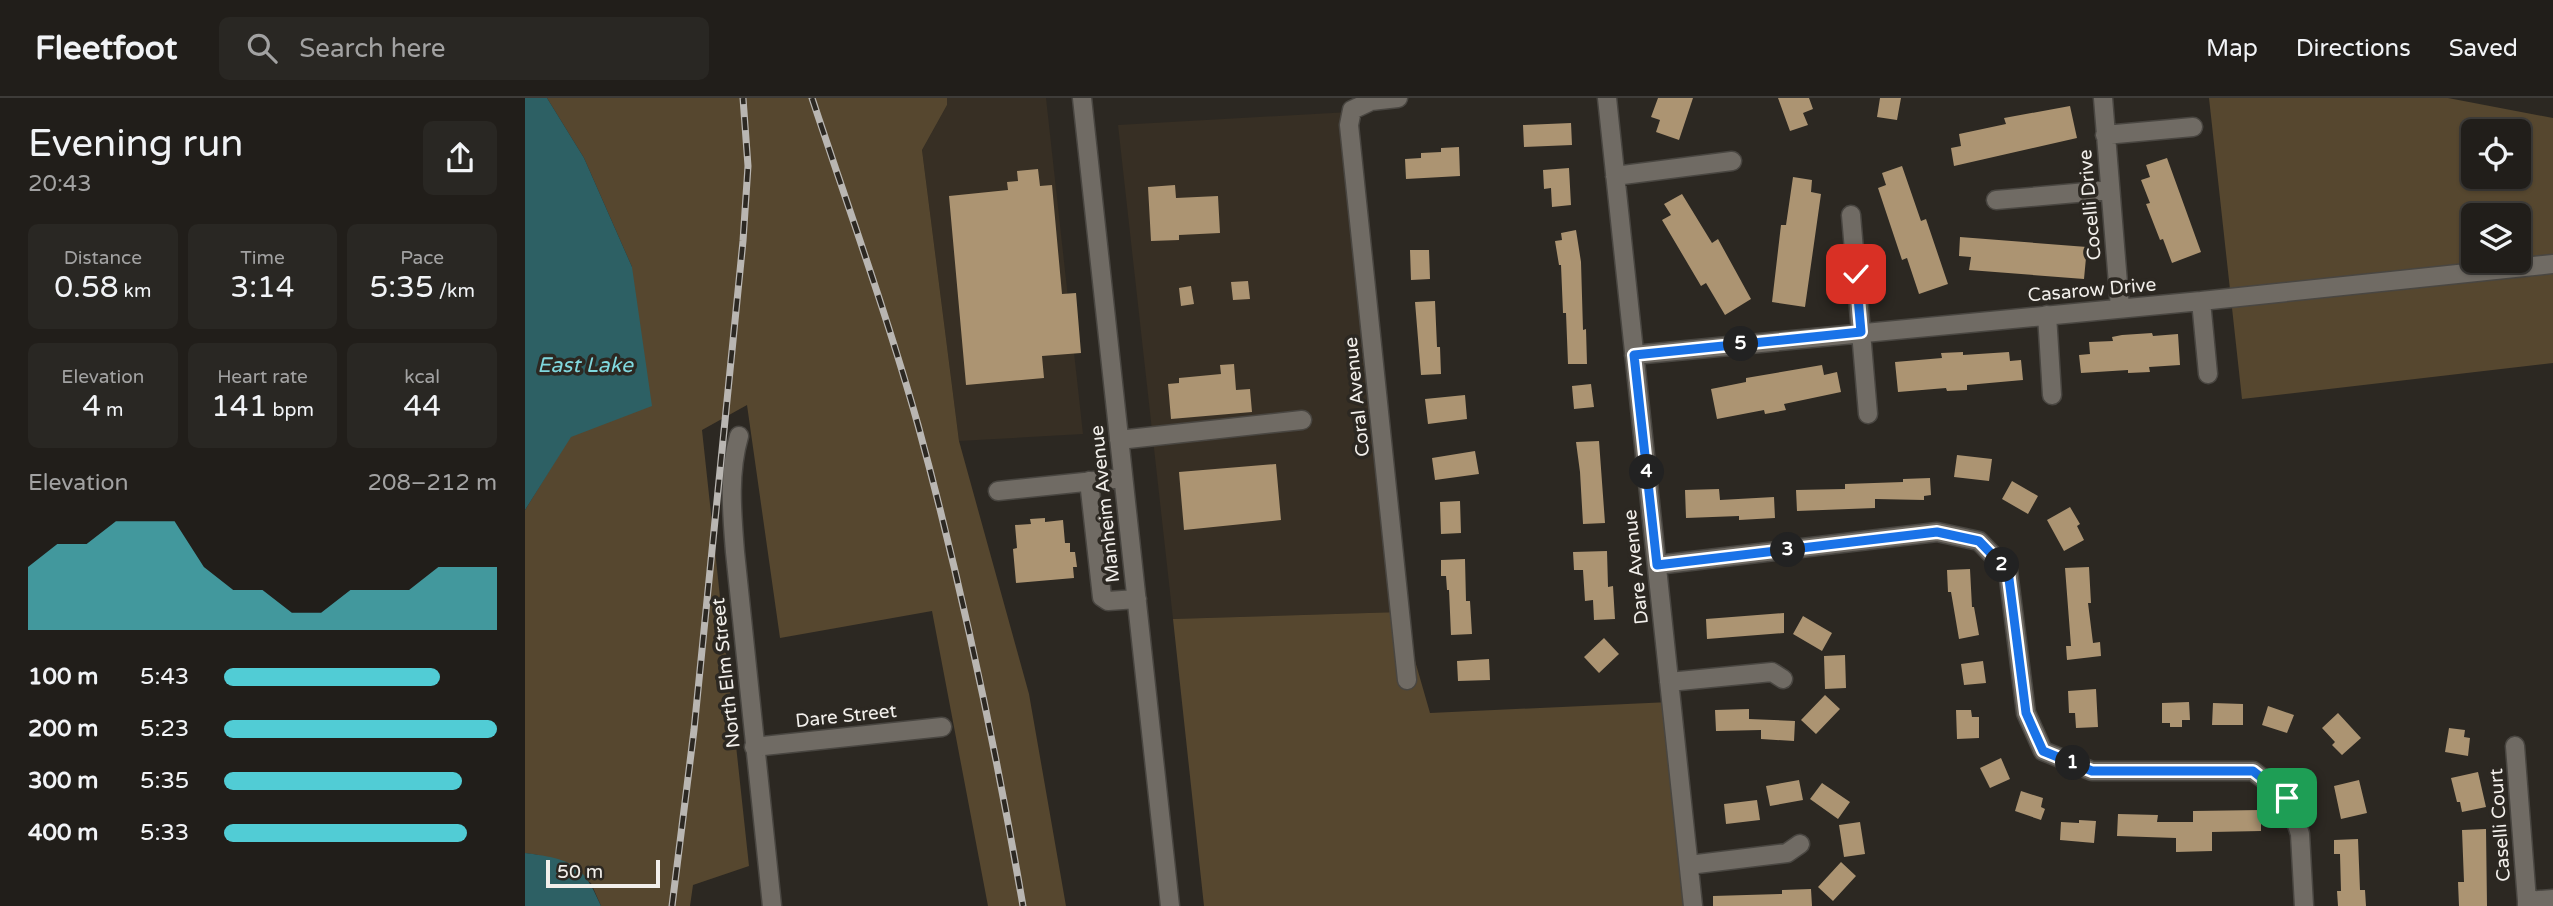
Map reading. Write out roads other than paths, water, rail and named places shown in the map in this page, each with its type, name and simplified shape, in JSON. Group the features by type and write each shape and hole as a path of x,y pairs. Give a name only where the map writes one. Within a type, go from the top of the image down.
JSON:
{"street":[{"name":"Manheim Avenue","path":"1082,98 1170,906"},
{"name":"Coral Avenue","path":"1398,98 1371,101 1352,110 1349,125 1407,680"},
{"name":"Dare Avenue","path":"1607,98 1693,906"},
{"name":"Cocelli Drive","path":"2103,98 2120,308"},
{"path":"2105,135 2193,127"},
{"path":"1615,176 1732,161"},
{"path":"1996,200 2110,190"},
{"path":"1851,215 1868,414"},
{"name":"Casarow Drive","path":"1634,355 2201,301 2553,264"},
{"path":"2201,301 2208,374"},
{"path":"2047,315 2052,396"},
{"path":"1119,440 1302,420"},
{"name":"North Elm Street","path":"739,436 734,454 731,498 772,906"},
{"path":"998,491 1123,478"},
{"path":"1089,481 1103,597 1108,601 1137,599"},
{"path":"1657,565 1937,532 1979,541 2008,571 2026,713 2043,751 2092,771 2253,771 2287,798 2300,834 2304,906"},
{"path":"1669,682 1772,672 1783,678"},
{"name":"Dare Street","path":"754,747 942,727"},
{"name":"Caselli Court","path":"2515,746 2527,903"},
{"path":"1689,864 1787,853 1800,844"},
{"path":"2527,903 2553,899"}],"water":[{"name":"East Lake","path":"525,98 547,98 584,158 632,267 652,406 571,437 525,510"},
{"path":"525,853 553,858 573,866 588,880 601,906 525,906"}],"railway":[{"path":"672,906 694,730 743,241 748,166 743,98"},
{"path":"812,98 893,343 934,484 976,664 1023,906"}]}
